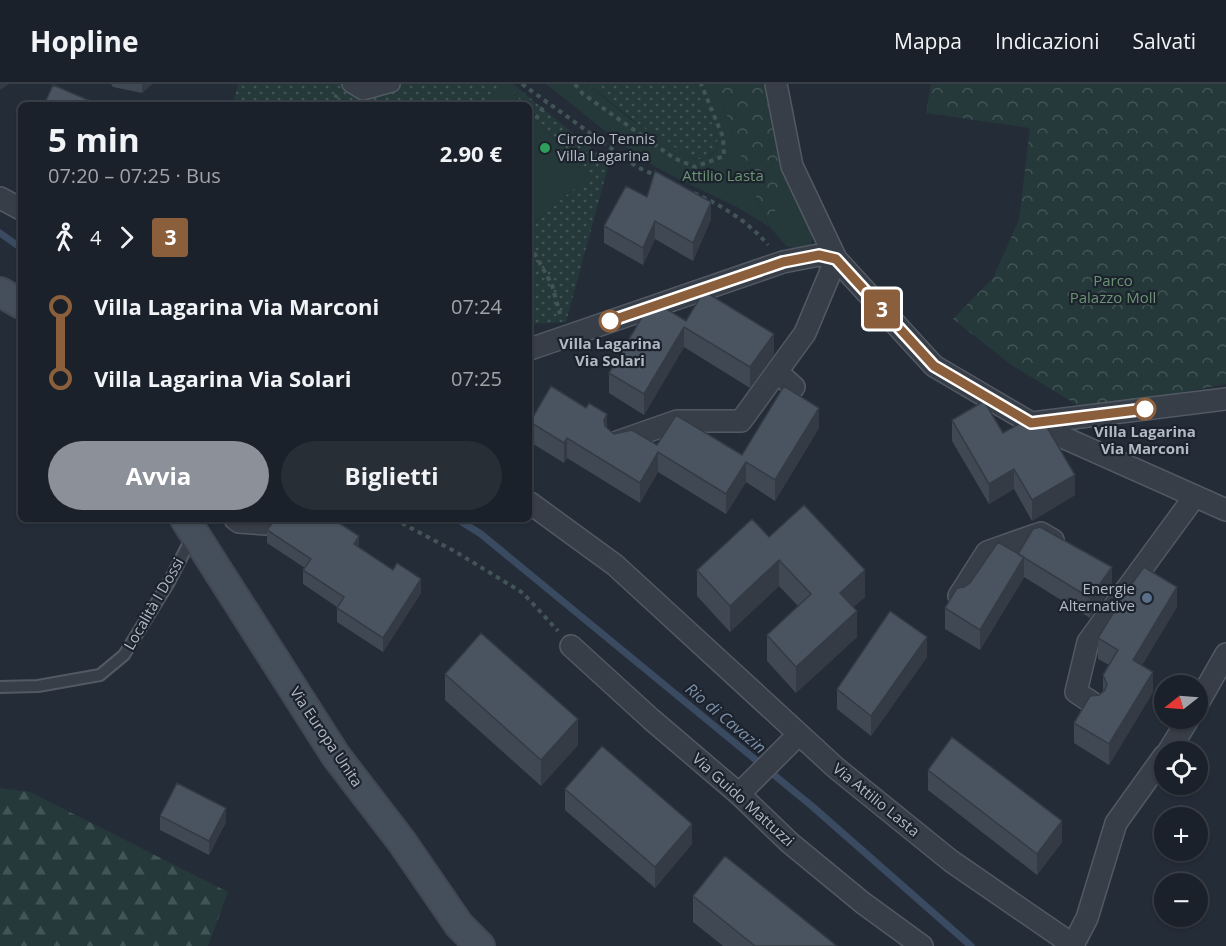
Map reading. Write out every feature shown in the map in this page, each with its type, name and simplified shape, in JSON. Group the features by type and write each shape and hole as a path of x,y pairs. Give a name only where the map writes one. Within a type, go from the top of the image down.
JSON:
{"main road":[{"path":"0,292 18,302"},
{"name":"Via Europa Unita","path":"190,525 336,756 402,842 459,925 480,946"}],"street":[{"path":"350,84 363,92 392,84"},
{"path":"776,84 792,166 836,259 934,366 1031,423 1226,510"},
{"path":"0,198 18,207"},
{"path":"532,349 783,262 819,255 836,259"},
{"path":"617,442 677,420 741,421 805,333 836,259"},
{"path":"777,372 794,387"},
{"path":"1031,423 1226,399"},
{"path":"1094,704 1076,692 1088,642 1195,496"},
{"name":"Via Attilio Lasta","path":"532,503 615,565 836,768 951,861 1073,945 1087,918 1116,823 1154,770"},
{"path":"239,522 266,524"},
{"path":"959,596 987,552 1041,533 1071,550"},
{"path":"1111,572 1131,583"},
{"name":"Via Guido Mattuzzi","path":"571,646 651,719 739,794 790,843 863,903 922,946"},
{"path":"1208,686 1226,654"},
{"path":"739,794 799,734"}],"lane":[{"name":"Località I Dossi","path":"0,687 38,686 100,675 124,656 168,584 190,525"}],"path":[{"path":"522,84 638,167 666,180"},
{"path":"574,84 583,94 674,158 695,167 724,156 723,137 701,84"},
{"path":"536,119 546,102"},
{"path":"686,189 715,202 757,231 783,262"},
{"path":"532,249 552,285 560,314"},
{"path":"400,522 456,552 523,593 571,646"}],"green space":[{"path":"238,84 506,84 485,102 234,102"},
{"path":"506,84 513,84 609,163 566,322 532,324 532,225 587,177 532,114 532,102 521,102"},
{"name":"Circolo Tennis Villa Lagarina","path":"506,84 521,102 485,102"},
{"name":"Attilio Lasta","path":"546,84 588,84 631,120 692,158 699,159 708,157 716,150 718,137 695,84 716,84 752,188 769,226 788,180 814,232 810,248 801,250 786,246 770,227 735,206 638,157"},
{"path":"588,84 695,84 718,137 716,150 705,159 693,158 679,151 662,142"},
{"path":"716,84 767,84 788,180 770,227 752,188"},
{"name":"Parco Palazzo Moll","path":"931,84 1226,84 1226,384 1087,411 1013,366 953,319 993,278 1019,220 1030,128 926,113"},
{"name":"Circolo Tennis Villa Lagarina","path":"532,114 587,177 532,225"},
{"path":"0,788 30,792 228,892 208,946 0,946"}],"building":[{"path":"53,85 93,102 45,102"},
{"path":"655,171 711,202 693,243 655,221 643,248 604,226 626,186 647,197"},
{"path":"704,291 774,334 750,367 684,327 644,394 609,373 652,300 686,321"},
{"path":"551,386 586,408 589,403 607,414 604,420 605,426 614,434 632,430 657,445 676,415 742,455 784,386 819,408 775,480 746,462 726,494 658,452 640,483 567,438 564,443 532,423 532,419"},
{"path":"984,401 1003,433 1031,417 1044,422 1075,475 1032,500 1014,469 989,484 952,420"},
{"path":"804,505 865,570 840,593 857,611 796,667 767,635 811,594 779,560 730,606 697,570 752,519 769,537"},
{"path":"273,522 340,522 359,536 354,544 393,570 397,563 421,579 383,638 337,608 344,597 303,570 311,559 267,530"},
{"path":"1040,527 1112,567 1090,598 1018,554 1033,529"},
{"path":"998,542 1024,557 980,630 945,608 957,588 970,583"},
{"path":"1144,567 1177,587 1133,660 1153,672 1109,744 1074,723 1090,696 1099,695 1105,690 1107,684 1103,675 1118,650 1098,638 1114,612 1112,611"},
{"path":"890,611 927,637 871,716 837,689"},
{"path":"481,633 578,719 541,760 445,674"},
{"path":"952,737 1062,821 1037,854 928,770"},
{"path":"602,746 692,824 655,867 565,789"},
{"path":"177,783 226,808 209,841 160,816"},
{"path":"725,856 837,946 755,946 693,896"}],"waterway":[{"name":"Rio di Cavazin","path":"0,233 18,246"},
{"name":"Rio di Cavazin","path":"462,522 481,534 813,807 971,946"}],"bus line":[{"name":"3","path":"610,321 783,262 819,255 836,259 934,366 1031,423 1145,409"}],"place":[{"name":"Circolo Tennis Villa Lagarina","path":"545,148"},
{"name":"Villa Lagarina Via Solari","path":"610,321"},
{"name":"Villa Lagarina Via Marconi","path":"1145,409"},
{"name":"Energie Alternative","path":"1147,598"}]}
